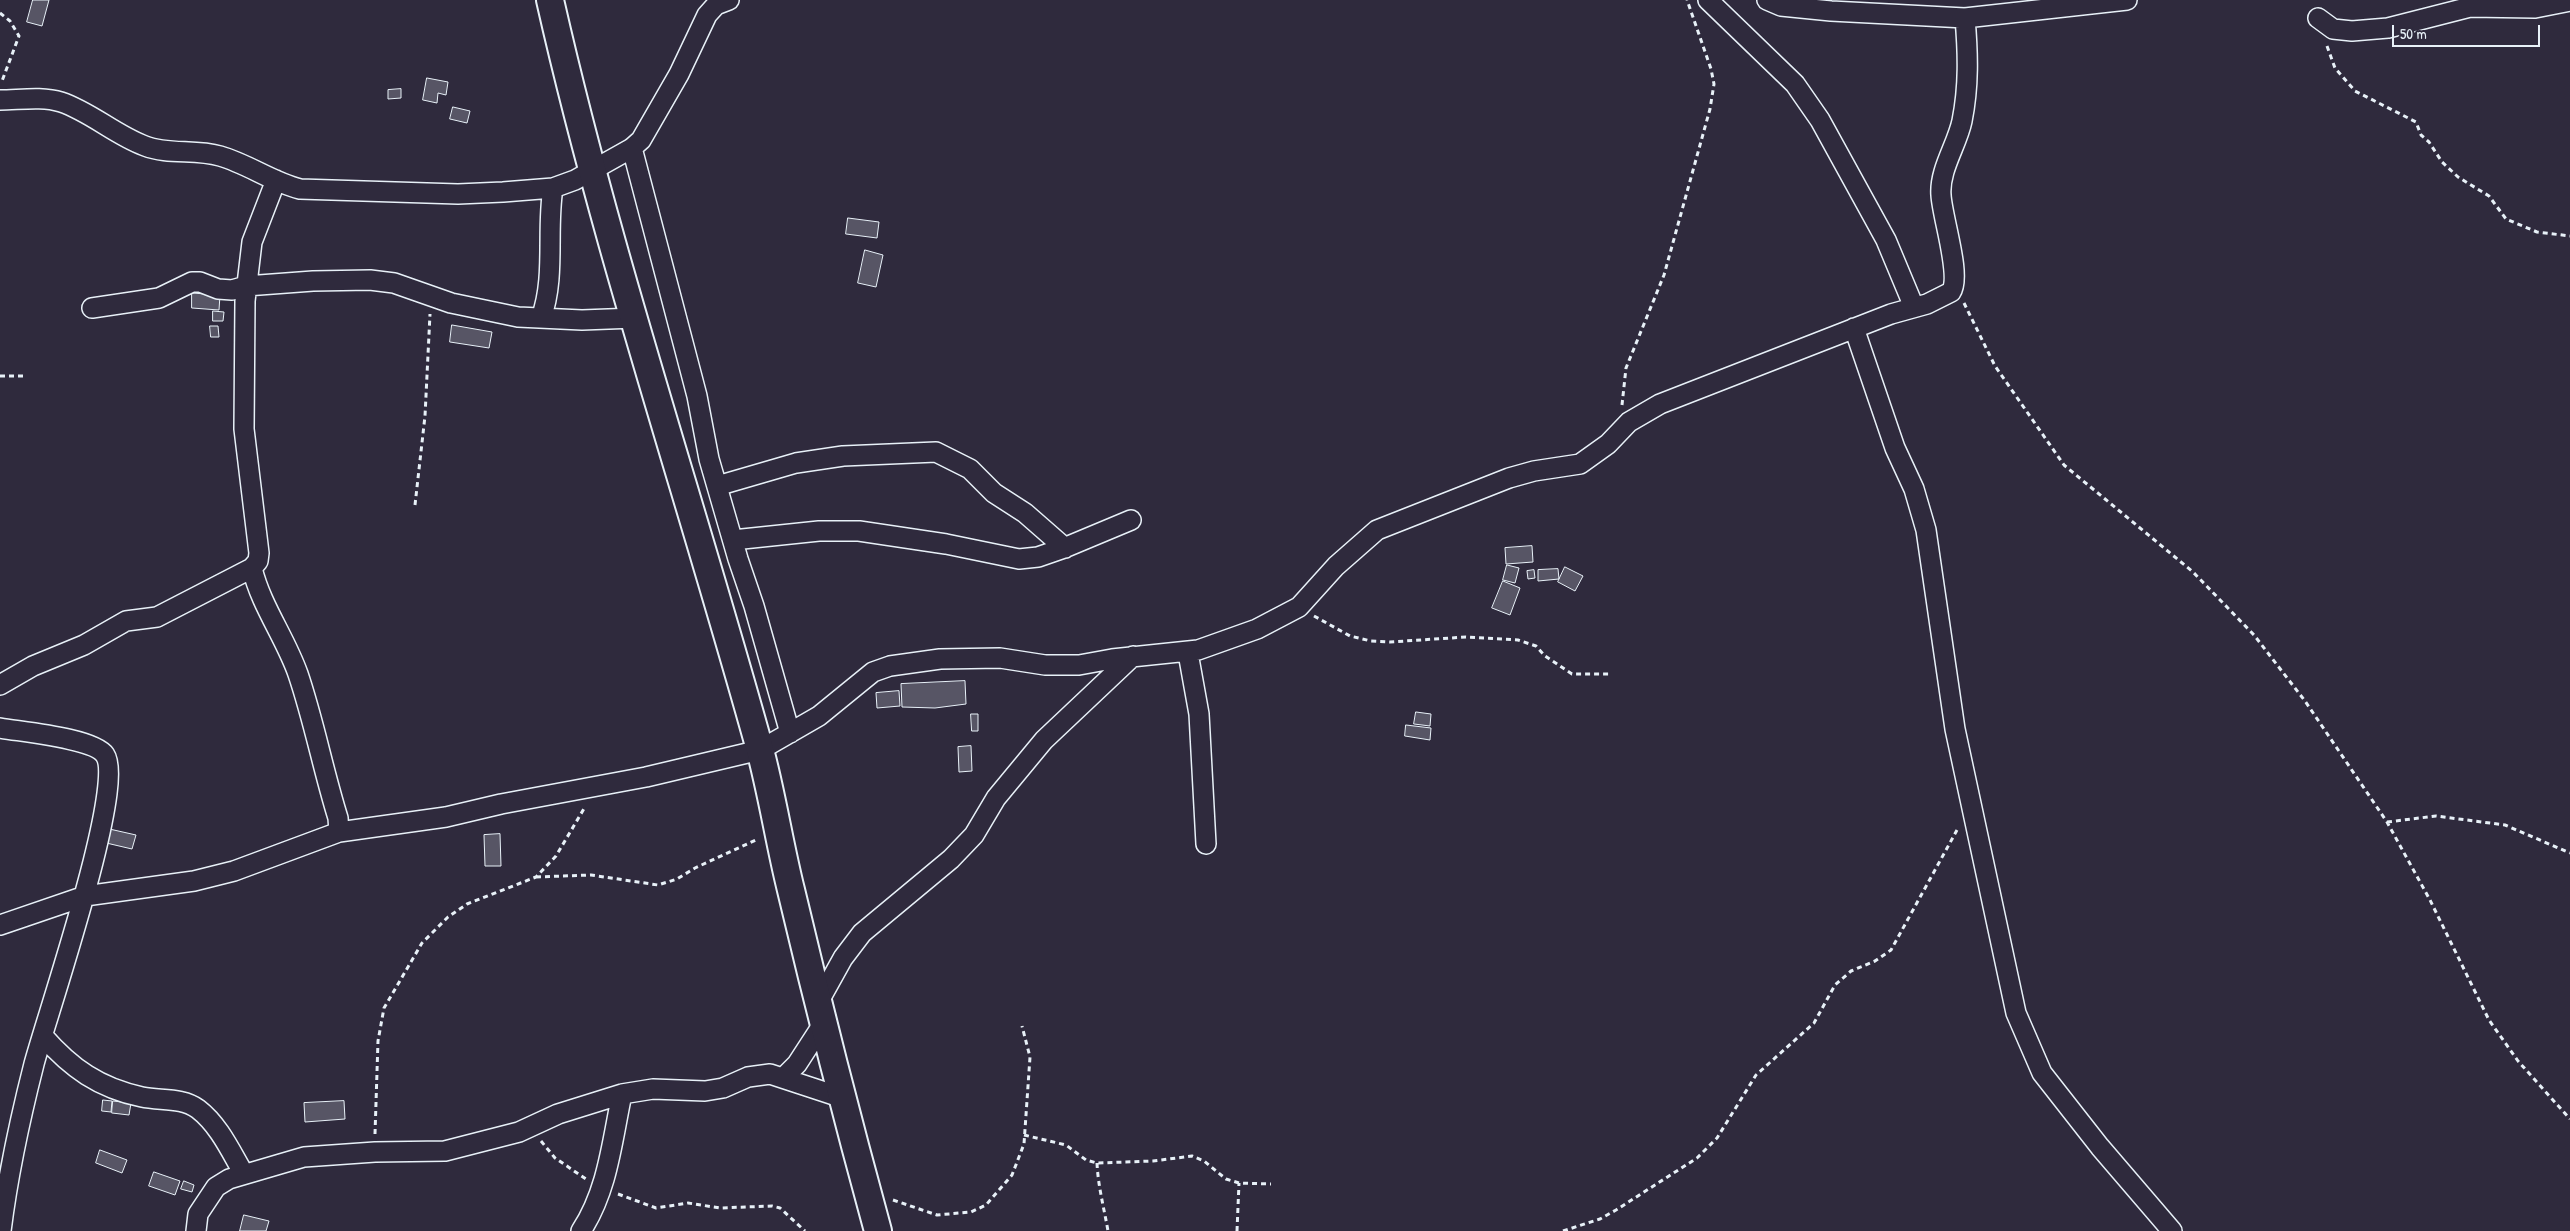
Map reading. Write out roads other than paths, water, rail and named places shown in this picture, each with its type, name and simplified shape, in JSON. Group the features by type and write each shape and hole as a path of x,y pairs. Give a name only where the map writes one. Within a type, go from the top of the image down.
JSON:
{"main road":[{"path":"550,0 592,170 670,446 760,750 777,832 820,1013 878,1231"}],"street":[{"path":"0,100 61,102 104,122 144,146 162,150 207,153 220,156 300,189 458,194 553,188 575,180 632,148 641,140 679,74 707,15 716,6 729,0"},
{"path":"1708,0 1795,84 1820,120 1886,240 1918,307"},
{"path":"1767,0 1780,6 1822,10 1965,18 2127,0"},
{"path":"2318,18 2333,29 2361,30 2388,28 2470,7 2535,8 2570,1"},
{"path":"0,924 85,896 194,881 234,871 339,832 446,817 646,777 760,750 790,734 826,710 873,672 882,668 940,659 1000,658 1045,665 1078,666 1133,656 1188,652 1257,628 1299,607 1336,566 1378,530 1509,478 1534,471 1580,464 1608,444 1620,430 1640,414 1660,404 1854,328 1918,307 1951,291 1956,281 1944,219 1941,186 1962,122 1969,70 1965,18"},
{"path":"632,148 696,396 709,459 732,540 754,606 790,734"},
{"path":"0,685 33,666 84,645 126,621 157,617 252,568 258,561 260,553 244,429 246,286 252,242 276,180"},
{"path":"541,318 547,300 553,188"},
{"path":"92,308 159,298 192,282 225,290 246,286 313,281 370,280 394,283 434,298 502,314 582,320 635,318"},
{"path":"1854,328 1895,448 1914,489 1926,530 1955,729 2006,975 2016,1013 2026,1041 2042,1073 2100,1147 2172,1231"},
{"path":"717,486 796,463 844,456 936,452 970,469 994,493 1025,514 1065,548"},
{"path":"732,540 819,531 859,531 946,544 1019,560 1038,557 1065,548 1131,520"},
{"path":"252,568 266,608 288,648 298,674 338,818 339,832"},
{"path":"1188,652 1199,714 1206,844"},
{"path":"784,1077 797,1064 843,958 862,933 951,858 974,835 996,798 1027,759 1133,656"},
{"path":"0,728 82,742 105,756 109,766 106,796 85,896 43,1036 11,1157 1,1231"},
{"path":"43,1036 78,1071 96,1082 142,1098 182,1101 197,1108 213,1124 244,1174"},
{"path":"196,1231 198,1214 207,1196 216,1187 229,1179 304,1157 375,1152 445,1151 529,1128 558,1114 622,1094 653,1089 705,1091 723,1088 748,1077 770,1074 784,1077 843,1098"},
{"path":"581,1231 594,1211 602,1189 622,1094"}]}
